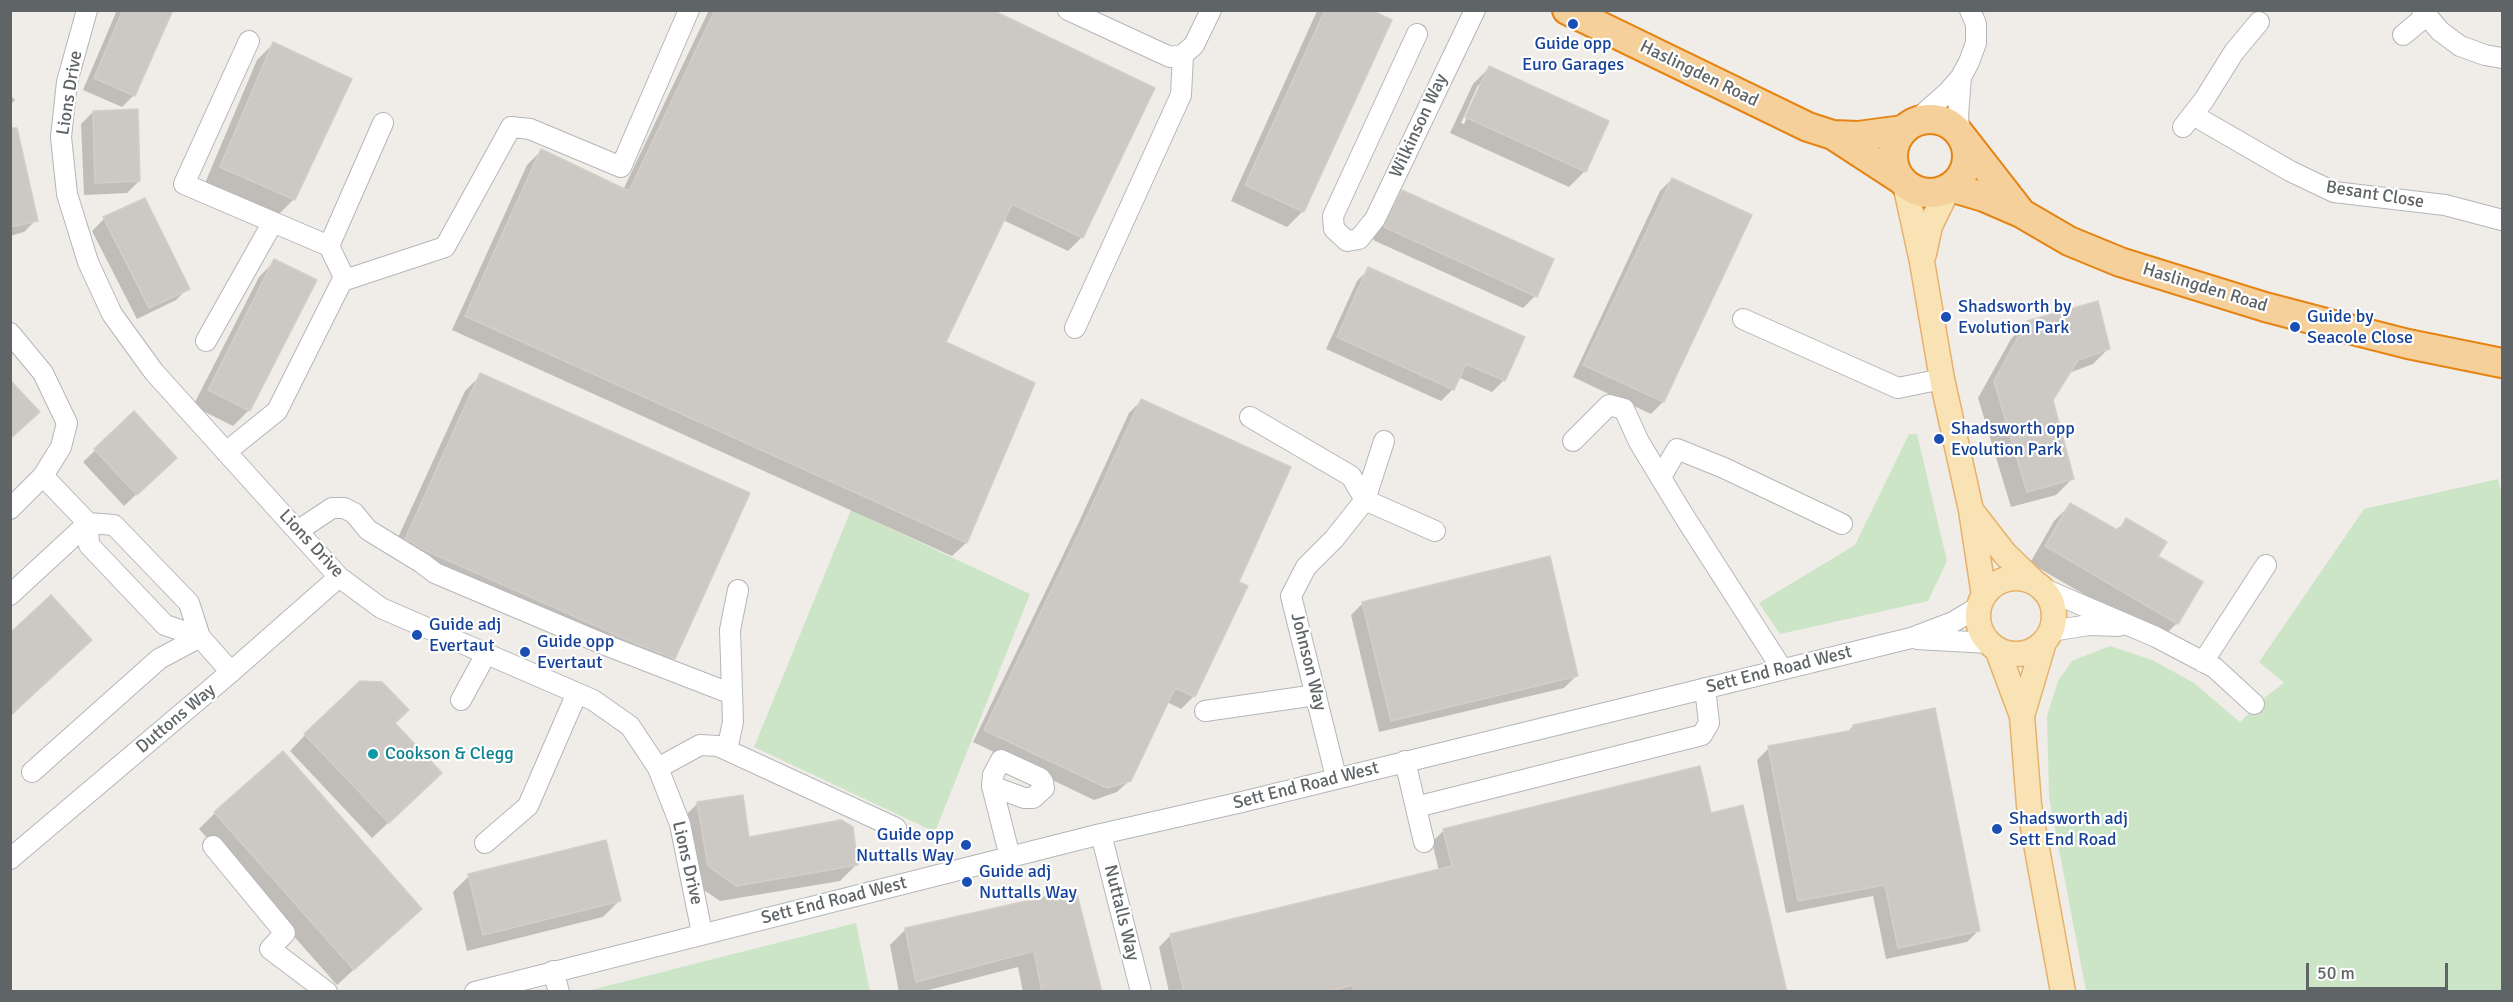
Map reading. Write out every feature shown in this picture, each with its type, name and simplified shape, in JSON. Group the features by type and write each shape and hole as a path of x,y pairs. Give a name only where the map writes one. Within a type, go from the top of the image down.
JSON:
{"highway":[{"name":"Haslingden Road","path":"1567,10 1808,127 1833,135 1858,136 1908,127"},
{"path":"1924,119 1935,119 1947,123 1962,136 1967,149 1967,161 1964,172 1949,188 1926,193 1904,182 1893,160 1897,139 1908,127 1924,119"},
{"name":"Haslingden Road","path":"1833,135 1904,182"},
{"name":"Haslingden Road","path":"1962,136 2021,213"},
{"name":"Haslingden Road","path":"1949,188 1984,197 2021,213 2069,241 2120,262 2265,307 2345,328 2502,363"}],"main road":[{"path":"1904,182 1922,262 1942,379 1971,510 1982,601 1980,626 1993,646 2022,716 2029,805 2059,990"},
{"path":"1922,262 1930,226 1949,188"},
{"path":"1971,510 2005,554 2050,597 2054,608 2054,620 2022,716"},
{"path":"1982,601 1992,587 2013,578 2025,579 2039,586"},
{"path":"1993,646 2009,653 2022,654 2034,650 2048,637"}],"street":[{"name":"Lions Drive","path":"87,10 68,82 61,136 67,194 88,262 112,314 154,372 339,577 381,608 593,700 630,726 658,768 680,824 702,933"},
{"path":"342,281 445,247 511,127 530,129 621,167 688,10"},
{"path":"1068,10 1170,57 1183,55 1194,45 1211,10"},
{"name":"Wilkinson Way","path":"1417,34 1333,216 1334,229 1347,241 1359,239 1375,219 1475,10"},
{"path":"1962,136 1958,116 1961,77 1976,43 1976,24 1970,10"},
{"path":"2403,35 2424,13 2445,35 2460,46 2484,56 2502,58"},
{"name":"Besant Close","path":"2259,22 2234,52 2193,114 2290,171 2334,192 2445,205 2502,220"},
{"path":"226,452 277,411 344,277 330,246 184,184 249,42"},
{"path":"1075,328 1181,95 1183,55"},
{"path":"1908,127 1931,108 1961,77"},
{"path":"330,246 383,123"},
{"path":"206,341 273,222"},
{"path":"1743,319 1898,388 1942,379"},
{"path":"10,333 43,373 68,423 61,447 43,476 10,509"},
{"path":"1573,441 1609,405 1624,409 1639,442 1782,669"},
{"path":"1250,417 1351,476 1365,500 1435,531"},
{"name":"Johnson Way","path":"1336,777 1291,596 1306,567 1334,539 1365,500 1384,441"},
{"path":"1661,477 1677,449 1724,468 1842,524"},
{"path":"43,476 88,523 89,545 165,625 200,638"},
{"path":"299,530 332,508 344,508 354,513 368,530 435,573 732,694"},
{"path":"10,595 88,523 114,525 189,603 200,638 231,672"},
{"path":"2203,662 2266,565"},
{"name":"Duttons Way","path":"10,859 231,672 339,577"},
{"path":"2039,586 2156,637 2215,668 2254,704"},
{"path":"727,750 734,722 730,630 738,590"},
{"name":"Sett End Road West","path":"475,992 1101,834 1242,802 1336,777 1911,638 1953,622 1982,601"},
{"path":"2048,637 2089,625 2131,627"},
{"path":"32,772 159,659 200,638"},
{"name":"Sett End Road West","path":"1911,638 1993,646"},
{"path":"461,700 486,654"},
{"path":"1416,807 1702,735 1709,723 1705,688"},
{"path":"485,843 528,806 577,693"},
{"path":"1205,711 1316,695"},
{"path":"658,768 700,745 718,746 897,828"},
{"path":"1405,761 1424,842"},
{"path":"992,786 1010,857"},
{"name":"Nuttalls Way","path":"1101,834 1141,992"},
{"path":"213,846 285,933 270,949 327,992"},
{"path":"553,971 559,992"}],"green space":[{"path":"1909,434 1917,434 1947,561 1928,601 1780,634 1759,603 1855,545"},
{"path":"2498,479 2502,495 2502,991 2086,991 2049,797 2047,716 2058,681 2072,661 2110,646 2152,660 2194,683 2240,722 2284,683 2259,662 2364,509"},
{"path":"851,510 1030,594 935,832 754,747"},
{"path":"856,923 870,991 587,991"}],"building":[{"path":"123,10 173,10 135,96 94,78"},
{"path":"715,10 992,10 1155,88 1083,238 1012,204 946,342 1035,383 967,543 465,316 541,149 629,191"},
{"path":"1325,10 1371,10 1392,20 1304,212 1245,185"},
{"path":"273,42 352,79 295,200 220,167"},
{"path":"1489,66 1609,121 1586,172 1465,117"},
{"path":"138,109 140,181 95,183 93,111"},
{"path":"10,128 17,128 38,221 10,227"},
{"path":"1672,178 1752,215 1664,402 1583,365"},
{"path":"1402,190 1554,259 1537,297 1384,227"},
{"path":"145,198 190,289 149,308 103,217"},
{"path":"274,259 317,280 250,411 208,390"},
{"path":"1368,267 1525,337 1505,381 1466,364 1454,390 1337,337"},
{"path":"2098,301 2110,349 2078,360 2053,400 2074,479 2027,492 1994,381 2027,321"},
{"path":"480,373 750,493 675,659 418,547 405,539"},
{"path":"10,380 40,412 10,439"},
{"path":"1141,399 1291,467 1239,582 1248,586 1195,697 1175,688 1131,781 1107,788 984,730"},
{"path":"134,411 177,458 137,495 94,449"},
{"path":"2070,503 2119,531 2126,518 2167,542 2158,556 2203,582 2178,624 2045,546"},
{"path":"1550,556 1578,676 1391,721 1362,602"},
{"path":"51,595 92,640 10,716 10,633"},
{"name":"Cookson & Clegg","path":"360,681 382,682 409,710 395,723 442,773 389,823 304,734"},
{"path":"1935,708 1980,931 1898,948 1885,885 1798,901 1768,746 1854,730 1853,725"},
{"path":"283,751 422,909 354,970 214,812"},
{"path":"1700,766 1711,813 1743,805 1787,992 1354,992 1353,985 1327,992 1184,992 1170,934 1452,866 1443,829"},
{"path":"743,795 749,837 841,820 853,827 858,865 736,886 708,866 697,802"},
{"path":"606,840 621,901 483,935 468,874"},
{"path":"1076,890 1102,992 1042,992 1034,951 916,982 905,928"}],"place":[{"name":"Guide opp Euro Garages","path":"1573,24"},
{"name":"Shadsworth by Evolution Park","path":"1946,317"},
{"name":"Guide by Seacole Close","path":"2295,327"},
{"name":"Shadsworth opp Evolution Park","path":"1939,439"},
{"name":"Guide adj Evertaut","path":"417,635"},
{"name":"Guide opp Evertaut","path":"525,652"},
{"name":"Cookson & Clegg","path":"373,754"},
{"name":"Shadsworth adj Sett End Road","path":"1997,829"},
{"name":"Guide opp Nuttalls Way","path":"966,845"},
{"name":"Guide adj Nuttalls Way","path":"967,882"}]}
